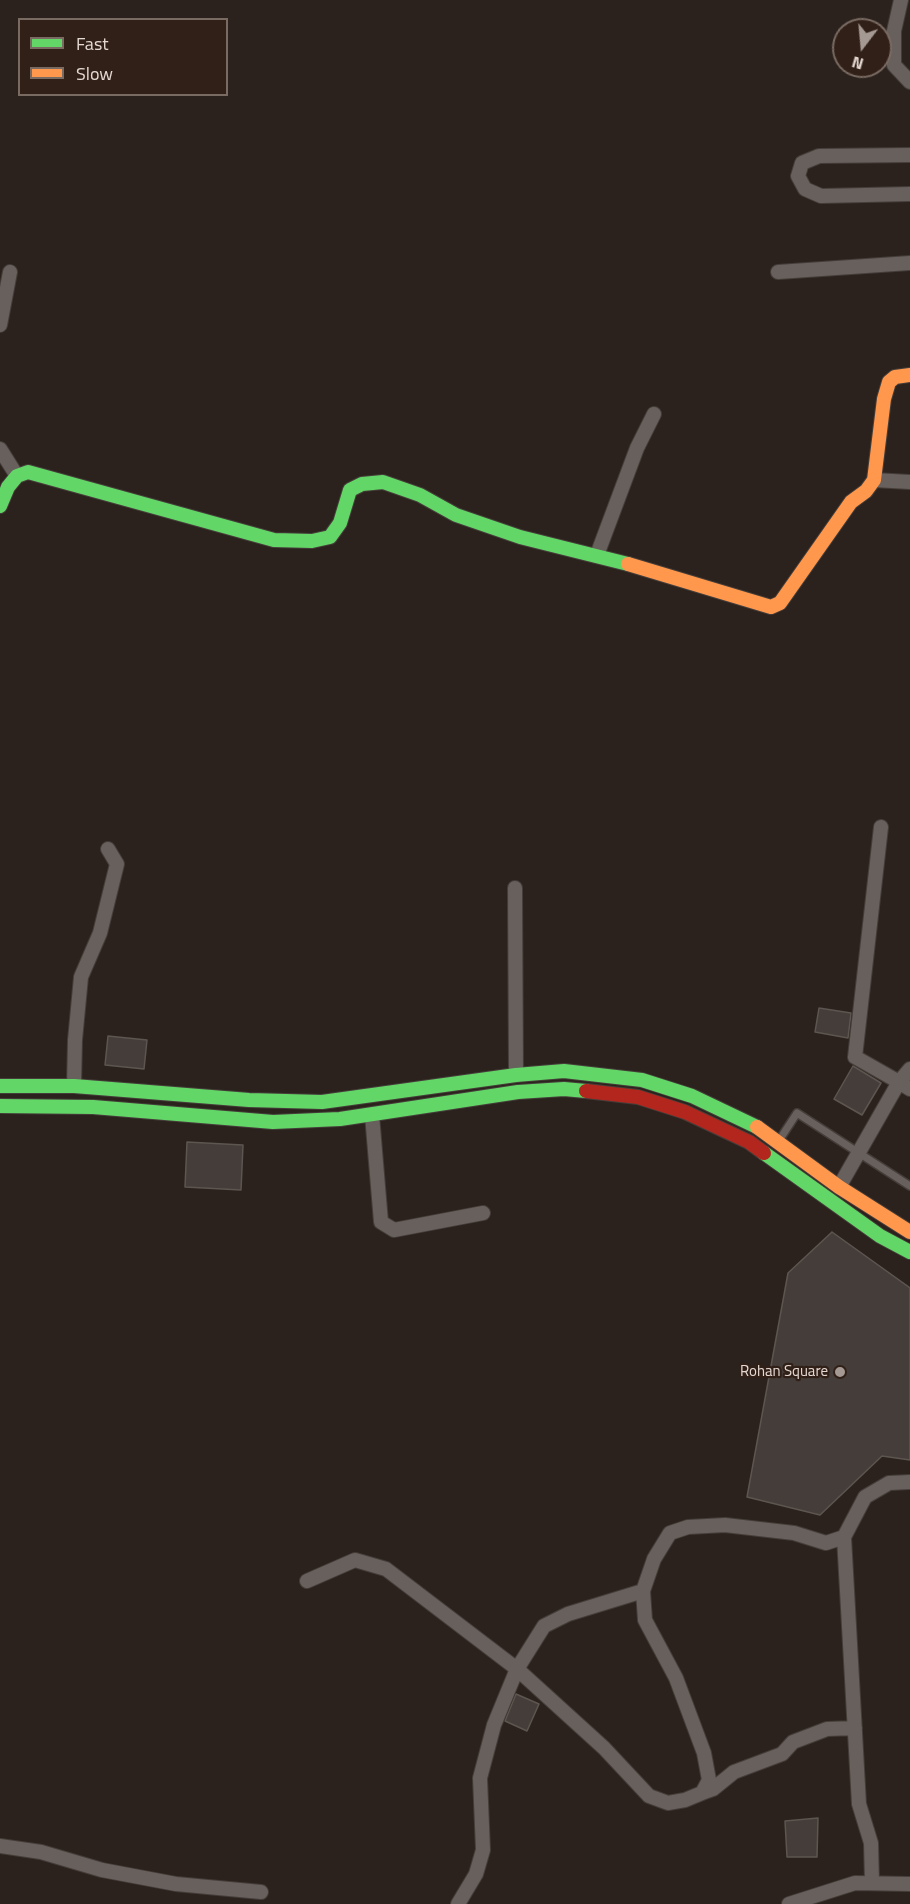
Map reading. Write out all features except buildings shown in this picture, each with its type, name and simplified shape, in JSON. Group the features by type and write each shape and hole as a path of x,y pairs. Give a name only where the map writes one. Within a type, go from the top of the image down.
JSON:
{"main road":[{"path":"0,506 8,487 17,476 28,472 274,540 312,541 330,537 340,523 350,490 362,484 382,482 420,495 456,515 520,537 597,555 753,604 771,607 780,603 851,502 866,491 874,480 884,399 889,382 895,377 910,375"},
{"path":"0,1086 74,1086 249,1100 322,1102 516,1075 564,1071 642,1080 692,1096 758,1127 779,1140 839,1187 910,1232"},
{"path":"0,1106 93,1107 273,1122 372,1115 519,1092 552,1090 638,1097 685,1112 749,1142 854,1219 910,1252"}],"street":[{"path":"900,0 894,31 894,65 910,82"},
{"path":"910,154 819,156 802,163 798,176 805,189 821,196 910,194"},
{"path":"778,272 910,263"},
{"path":"0,325 10,272"},
{"path":"597,555 637,448 654,414"},
{"path":"0,449 17,476"},
{"path":"874,480 910,482"},
{"path":"881,827 855,1057 905,1086"},
{"path":"74,1086 75,1040 81,977 99,933 117,864 108,849"},
{"path":"515,888 516,1075"},
{"path":"839,1187 858,1151 905,1086 910,1069"},
{"path":"372,1115 381,1222 394,1230 483,1213"},
{"path":"872,1883 871,1843 860,1804 844,1537 865,1497 889,1483 910,1482"},
{"path":"702,1793 709,1780 704,1753 676,1678 645,1620 643,1591 654,1559 670,1533 688,1527 725,1525 794,1533 826,1543 844,1537"},
{"path":"307,1581 355,1560 386,1569 517,1669 604,1748 649,1796 668,1803 685,1800 713,1789 734,1772 782,1754 793,1742 827,1729 855,1728"},
{"path":"459,1904 476,1874 483,1850 480,1778 494,1725 517,1669 544,1626 568,1614 643,1591"},
{"path":"0,1846 41,1851 102,1869 176,1884 261,1892"},
{"path":"789,1904 855,1883 910,1884"}],"lane":[{"path":"779,1140 797,1113 910,1186"}],"traffic: fast":[{"path":"0,506 8,487 17,476 28,472 274,540 312,541 330,537 340,523 350,490 362,484 383,482 420,495 456,515 520,537 628,564"},
{"path":"0,1086 74,1086 249,1100 322,1102 516,1075 564,1071 642,1080 692,1096 757,1127"},
{"path":"0,1106 93,1107 273,1122 340,1119 518,1092 564,1089 586,1091"},
{"path":"764,1153 880,1236 910,1252"}],"traffic: slow":[{"path":"628,564 771,607 780,603 851,502 866,491 874,480 884,399 889,382 895,377 910,375"},
{"path":"757,1127 839,1187 910,1232"}],"traffic: jam":[{"path":"586,1091 638,1097 685,1112 749,1142 764,1153"}],"place":[{"name":"Rohan Square","path":"840,1372"}]}
